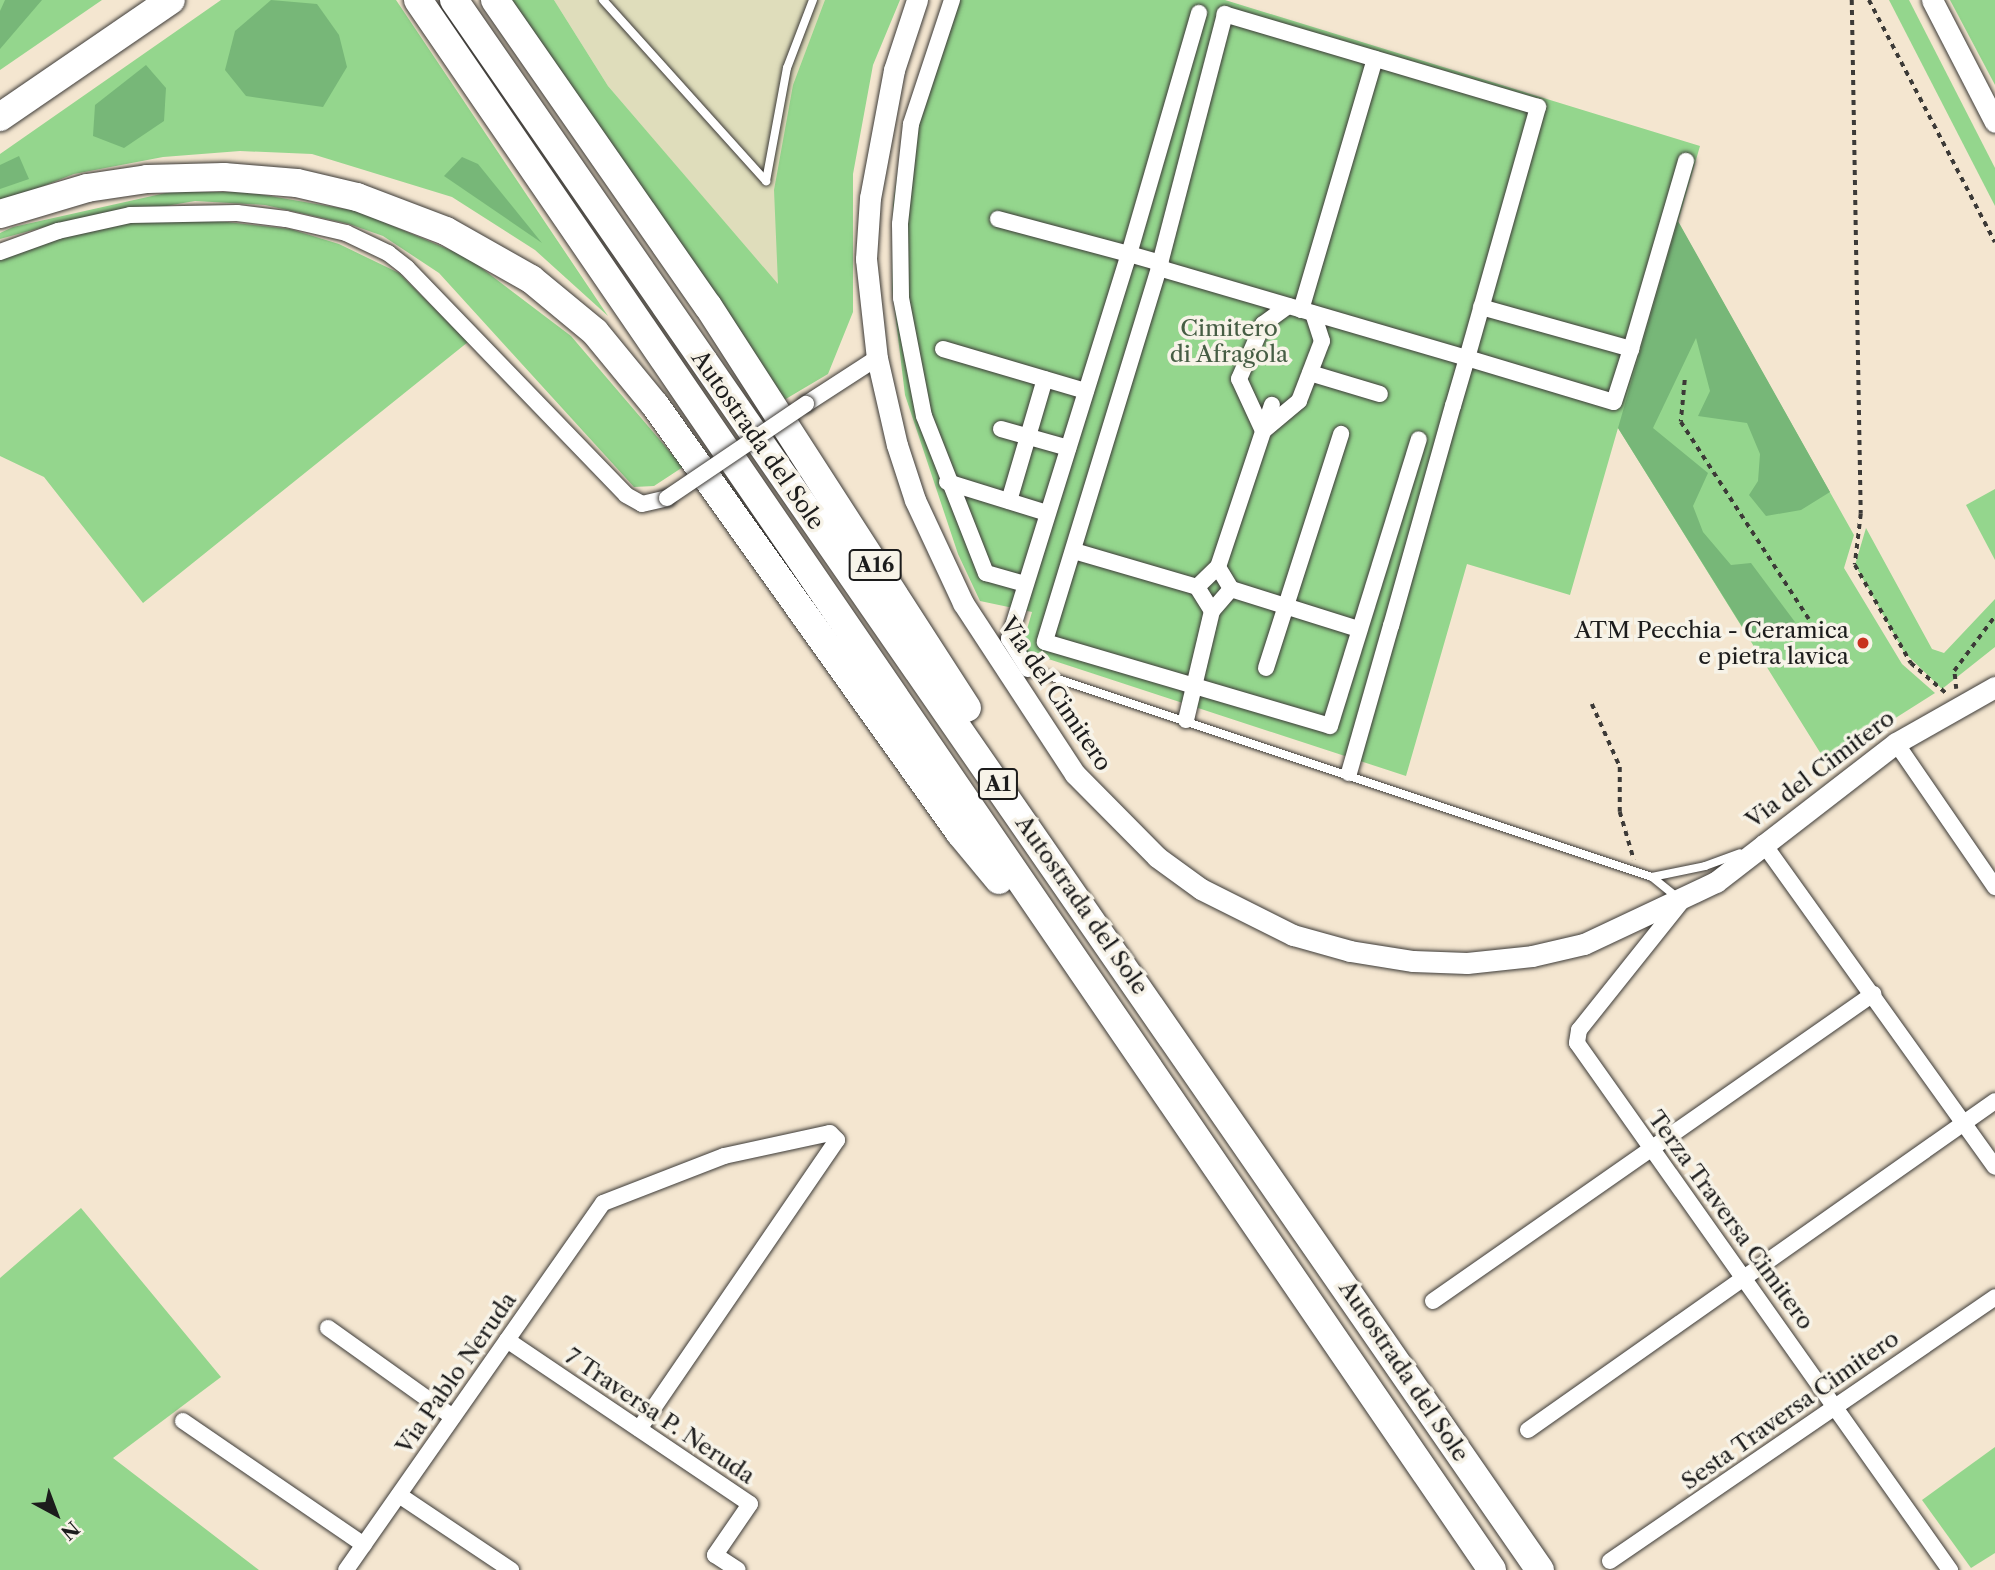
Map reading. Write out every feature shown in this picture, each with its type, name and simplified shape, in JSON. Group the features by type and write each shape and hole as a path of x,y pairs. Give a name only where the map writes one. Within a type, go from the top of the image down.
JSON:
{"highway":[{"path":"0,96 140,0"},
{"path":"0,117 171,0"},
{"name":"Autostrada del Sole","path":"418,0 1493,1570"},
{"name":"Autostrada del Sole","path":"454,0 1244,1136 1540,1570"},
{"name":"A16","path":"495,0 708,306 1244,1136"},
{"path":"0,214 87,188 147,179 224,177 297,183 357,197 446,231 531,279 595,332 655,405 960,833 1114,1018"}],"main road":[{"name":"Via del Cimitero","path":"917,0 894,70 870,198 866,259 877,358 897,445 915,500 936,550 984,636 1075,774 1157,857 1200,889 1293,935 1350,951 1467,963 1532,956 1584,944 1682,901 1716,882 1763,843 1896,743 1995,687"},
{"path":"1932,0 1995,122"},
{"path":"1959,705 1995,672"}],"street":[{"path":"952,0 911,124 900,224 901,298 911,365 947,482 986,573 1025,584"},
{"path":"1028,669 1009,639 1129,254 1199,13"},
{"path":"1349,773 1538,107 1225,14 1160,265 1045,642 1330,726 1419,439"},
{"path":"1263,431 1299,401 1321,341 1301,310 1375,59"},
{"path":"998,219 1129,254 1301,310 1614,402 1686,160"},
{"path":"0,252 58,231 130,215 237,214 286,219 345,233 388,253 407,268 626,495 642,504 667,498 877,358"},
{"path":"1481,307 1631,349"},
{"path":"1263,431 1239,379 1263,324 1301,310"},
{"path":"943,349 1086,391"},
{"path":"1310,373 1380,394"},
{"path":"1009,501 1045,379"},
{"path":"1196,587 1218,567 1272,405"},
{"path":"1001,429 1068,448"},
{"path":"1266,668 1341,434"},
{"path":"947,482 1048,513"},
{"path":"1074,551 1196,587 1212,611"},
{"path":"1218,567 1231,589 1358,629"},
{"path":"1186,720 1212,611 1231,589"},
{"path":"1896,743 1988,863 1995,887"},
{"path":"1763,843 1995,1167"},
{"name":"Terza Traversa Cimitero","path":"1682,901 1579,1030 1577,1043 1744,1275 1950,1570"},
{"path":"1433,1301 1873,994"},
{"path":"1528,1430 1744,1275 1995,1101"},
{"name":"Via Pablo Neruda","path":"346,1570 603,1203 724,1156 830,1133 837,1140 639,1429"},
{"name":"Sesta Traversa Cimitero","path":"1610,1561 1834,1404 1995,1297"},
{"path":"328,1328 453,1417"},
{"name":"7 Traversa P. Neruda","path":"507,1340 750,1504 715,1555 738,1570"},
{"path":"183,1421 364,1545"},
{"path":"398,1495 511,1570"}],"lane":[{"path":"603,0 766,181 787,68 813,0"},
{"name":"Via del Cimitero","path":"1028,669 1349,773 1652,877 1682,901"},
{"path":"1652,877 1705,866 1763,843"}],"path":[{"path":"1852,0 1861,514 1855,565 1911,663 1959,705"},
{"path":"1869,0 1995,242"},
{"path":"1685,380 1681,422 1809,619"},
{"path":"1959,705 1954,671 1995,616"},
{"path":"1592,704 1620,767 1620,812 1637,872"}],"shaded area":[{"path":"554,0 865,0 778,285 608,86"}],"green space":[{"path":"0,0 102,0 0,70"},
{"path":"5,0 42,0 0,49 0,11"},
{"path":"221,0 396,0 608,316 535,250 452,197 312,154 240,151 163,157 74,174 0,203 0,154"},
{"path":"271,0 317,4 339,35 347,67 323,107 246,96 225,70 235,31"},
{"path":"509,0 554,0 608,86 778,284 774,190 793,85 825,0 900,0 873,65 853,174 853,312 828,374 779,403"},
{"name":"Cimitero di Afragola","path":"944,0 1225,0 1700,146 1678,222 1854,535 1844,568 1902,664 1935,693 1826,762 1618,428 1570,595 1467,564 1406,776 1021,650 1032,612 980,601 958,554 905,395 892,288 893,205 906,115"},
{"path":"1889,0 1909,0 1995,168 1995,206"},
{"path":"1950,0 1995,0 1995,85"},
{"path":"146,65 166,88 164,121 124,148 93,136 95,105"},
{"path":"19,156 29,179 0,189 0,165"},
{"path":"462,157 478,164 542,243 444,176"},
{"path":"170,192 246,192 357,211 467,257 571,336 683,467 654,486 634,487 439,273 383,236 349,224 265,205 195,201 44,227 0,239 0,233 13,227"},
{"path":"157,214 290,229 339,244 399,273 468,342 143,603 44,477 0,456 0,258 86,226"},
{"path":"1678,221 1830,492 1801,510 1766,516 1749,495 1758,481 1760,454 1747,423 1698,416 1710,391 1696,338 1653,428 1708,473 1693,506 1703,532 1731,565 1751,563 1795,622 1748,636 1618,428"},
{"path":"1995,489 1995,560 1966,505"},
{"path":"1866,528 1932,649 1944,653 1995,599 1995,647 1942,689 1904,652 1855,565"},
{"path":"81,1208 221,1377 113,1458 259,1570 0,1570 0,1278"},
{"path":"1995,1447 1995,1553 1971,1568 1922,1500"}],"place":[{"name":"ATM Pecchia - Ceramica e pietra lavica","path":"1863,643"}]}
